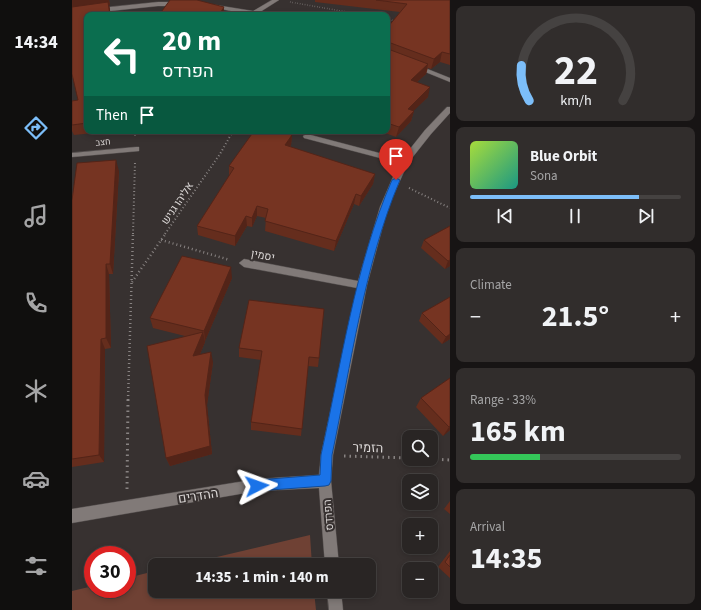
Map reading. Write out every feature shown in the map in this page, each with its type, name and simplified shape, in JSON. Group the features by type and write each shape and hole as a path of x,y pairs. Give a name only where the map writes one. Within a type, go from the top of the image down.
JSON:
{"street":[{"path":"257,12 276,0"},
{"path":"72,13 159,2 184,4"},
{"path":"206,5 243,12"},
{"path":"406,63 450,80"},
{"name":"הפרדס","path":"331,558 325,481 327,455 362,285 384,207 404,162 428,132 450,109"},
{"path":"307,136 404,162"},
{"name":"חצב","path":"72,155 136,149"},
{"name":"יסמין","path":"244,264 362,285"},
{"name":"ההדרים","path":"72,516 257,486 325,481"},
{"path":"335,598 336,610"}],"path":[{"path":"288,1 348,12"},
{"path":"390,20 401,22"},
{"path":"127,506 129,352 136,149 135,134"},
{"name":"אליהו גניש","path":"132,283 220,154 231,134"},
{"path":"396,180 428,198 450,208"},
{"name":"יסמין","path":"161,240 244,264"},
{"name":"הזמיר","path":"327,455 402,458"},
{"path":"438,459 450,460"}],"shaded area":[{"path":"310,535 312,558 213,558"},
{"path":"148,573 148,598 315,598 316,610 72,610 72,591 84,588 84,598 136,598 136,576"}],"building":[{"path":"170,0 197,0 224,7 221,12 161,12"},
{"path":"376,0 450,0 450,54 442,52 434,59 390,43 390,24 407,4"},
{"path":"108,2 110,12 84,12 84,123 72,125 72,101 78,100 72,74 72,7"},
{"path":"390,50 428,64 411,80 430,87 408,109 414,111 399,127 390,124"},
{"path":"252,134 288,134 292,135 285,145 375,174 361,196 356,194 336,241 265,221 268,209 257,206 252,218 246,216 235,236 197,226 234,168 229,166"},
{"path":"116,160 110,264 106,264 106,338 101,339 99,455 72,459 72,200 77,163"},
{"path":"450,226 450,260 448,261 424,240"},
{"path":"182,256 231,267 204,331 150,318"},
{"path":"450,297 450,334 446,337 422,313"},
{"path":"249,300 324,309 319,358 309,357 302,429 251,422 262,351 239,348"},
{"path":"203,332 193,356 211,352 205,395 210,446 166,458 147,346"},
{"path":"450,378 450,426 449,427 421,398"},
{"path":"450,555 450,567 445,562"}],"route":[{"path":"257,486 325,481 327,455 362,285 384,207 396,180"}]}
